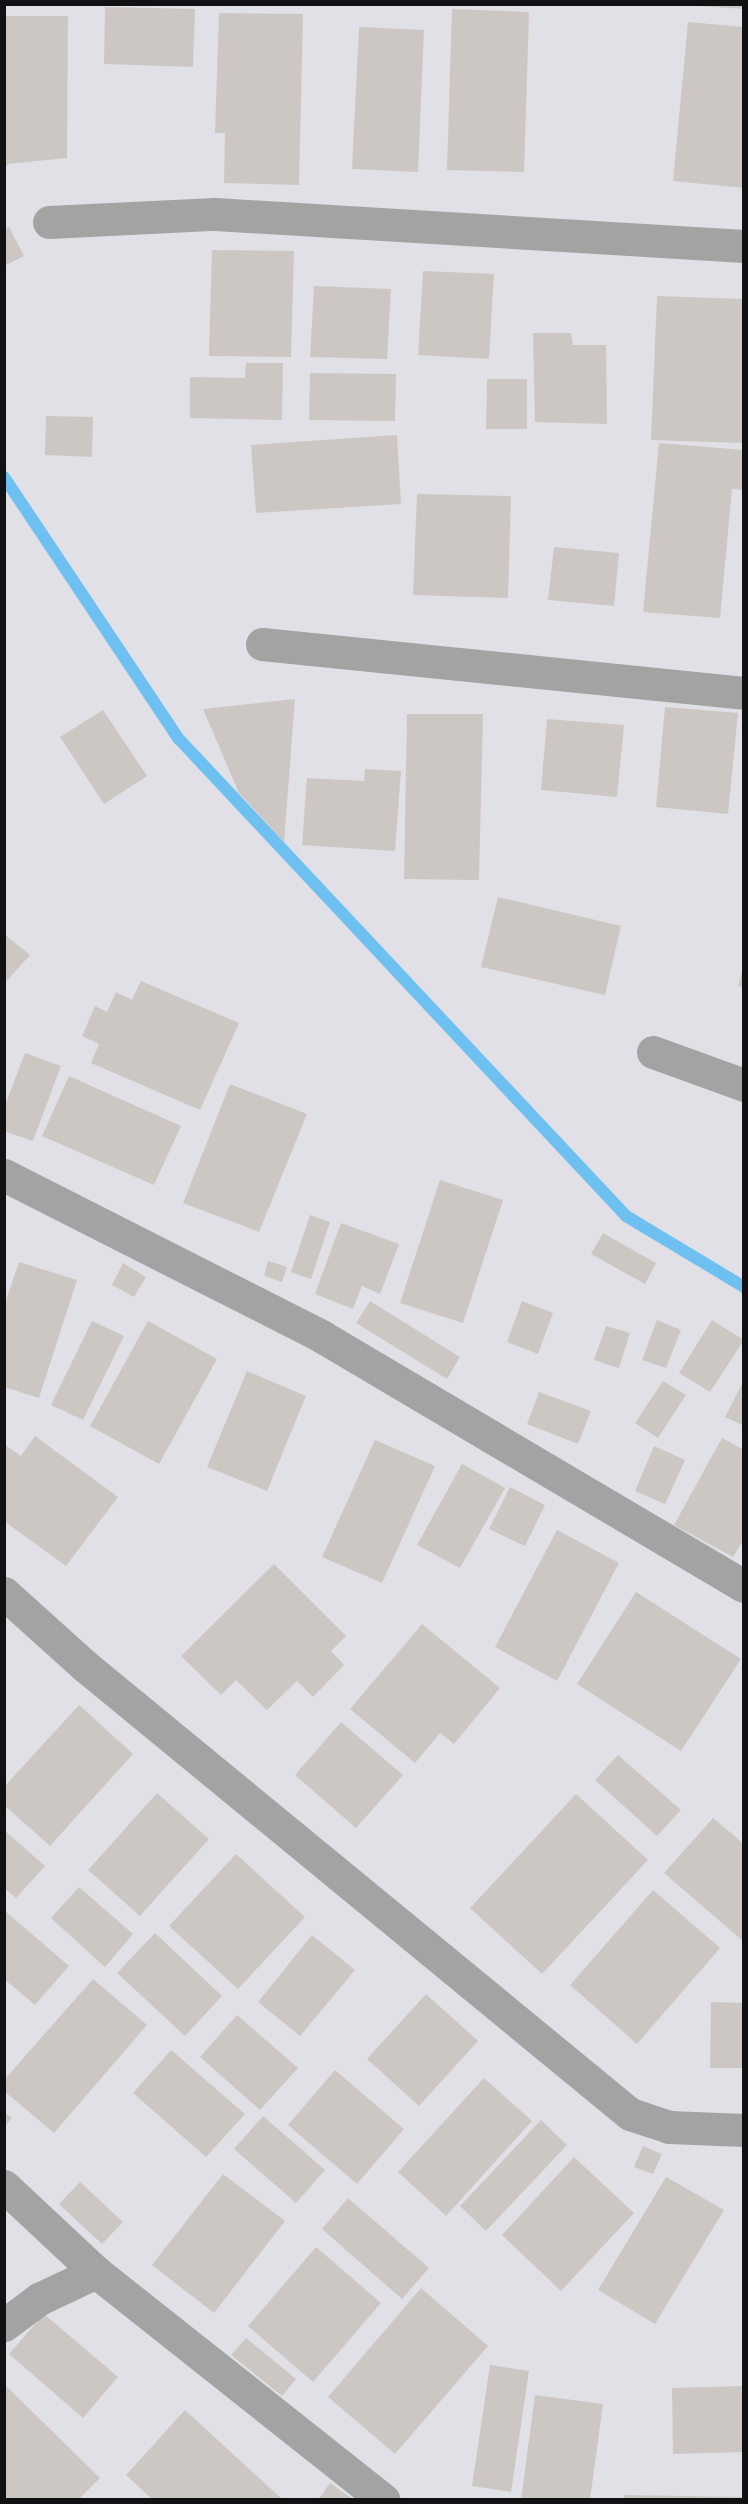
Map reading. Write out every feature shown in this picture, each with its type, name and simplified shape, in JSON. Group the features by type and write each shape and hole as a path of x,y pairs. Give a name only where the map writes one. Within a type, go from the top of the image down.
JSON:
{"street":[{"path":"49,222 214,214 744,246"},
{"path":"262,644 744,693"},
{"path":"653,1052 744,1085"},
{"path":"4,1175 321,1336 744,1586"},
{"path":"4,1593 85,1666 630,2114 669,2127 744,2130"},
{"path":"4,2186 96,2272 384,2499"},
{"path":"4,2325 39,2299 96,2272"}],"building":[{"path":"699,4 744,4 744,9 699,6"},
{"path":"105,7 195,9 193,67 104,64"},
{"path":"452,9 529,12 524,172 447,170"},
{"path":"219,13 303,14 299,185 224,183 225,133 215,133"},
{"path":"4,16 68,16 67,158 8,164 4,170"},
{"path":"688,22 744,27 744,188 673,181"},
{"path":"359,27 424,30 418,172 352,169"},
{"path":"9,227 24,256 4,266 4,229"},
{"path":"212,250 294,251 291,357 209,356"},
{"path":"423,271 494,274 489,359 418,355"},
{"path":"314,286 391,289 387,359 310,357"},
{"path":"657,296 744,299 742,443 651,440"},
{"path":"533,333 571,333 573,345 606,345 607,424 535,422"},
{"path":"246,363 283,363 282,420 190,418 190,377 245,378"},
{"path":"310,373 396,374 395,421 309,420"},
{"path":"487,379 527,379 527,429 486,429"},
{"path":"46,416 93,417 92,457 45,455"},
{"path":"397,435 401,504 256,513 251,445"},
{"path":"659,443 744,450 744,490 732,489 720,618 643,612"},
{"path":"417,494 511,496 508,598 413,595"},
{"path":"554,547 619,553 614,606 548,600"},
{"path":"295,699 284,842 239,793 203,709"},
{"path":"665,707 738,713 728,814 656,807"},
{"path":"103,710 147,776 104,804 60,737"},
{"path":"407,714 483,714 479,880 404,879"},
{"path":"547,719 624,725 617,797 541,790"},
{"path":"365,769 401,771 395,851 302,845 307,778 364,781"},
{"path":"498,897 621,926 605,995 481,967"},
{"path":"4,934 30,955 4,984"},
{"path":"744,965 744,987 738,986"},
{"path":"141,981 239,1023 200,1110 91,1063 99,1044 82,1036 95,1006 107,1012 116,992 132,1000"},
{"path":"25,1053 61,1066 33,1141 4,1131 4,1108"},
{"path":"69,1076 181,1126 154,1185 42,1136"},
{"path":"230,1084 307,1114 259,1232 183,1203"},
{"path":"440,1180 503,1200 463,1323 400,1303"},
{"path":"310,1215 330,1222 311,1279 291,1272"},
{"path":"341,1223 399,1244 380,1294 362,1286 353,1309 315,1294"},
{"path":"603,1233 656,1263 645,1284 591,1254"},
{"path":"268,1261 287,1267 282,1282 264,1276"},
{"path":"19,1262 77,1280 39,1398 4,1387 4,1306"},
{"path":"123,1263 146,1277 134,1297 112,1285"},
{"path":"370,1301 460,1357 447,1379 356,1323"},
{"path":"522,1301 553,1313 538,1354 507,1342"},
{"path":"657,1320 681,1330 666,1368 642,1360"},
{"path":"712,1320 744,1340 710,1392 679,1373"},
{"path":"92,1321 124,1336 83,1420 51,1405"},
{"path":"148,1321 217,1359 159,1464 90,1426"},
{"path":"606,1326 630,1333 619,1368 594,1360"},
{"path":"247,1371 306,1396 267,1491 207,1467"},
{"path":"744,1380 744,1426 725,1417"},
{"path":"663,1381 686,1395 658,1438 635,1423"},
{"path":"539,1392 591,1411 578,1444 527,1424"},
{"path":"35,1436 118,1497 66,1566 4,1521 4,1444 21,1456"},
{"path":"722,1438 744,1450 744,1539 733,1557 674,1525"},
{"path":"375,1440 435,1466 382,1583 322,1557"},
{"path":"654,1446 685,1460 665,1504 635,1491"},
{"path":"462,1464 505,1488 460,1568 417,1545"},
{"path":"510,1487 545,1505 525,1546 489,1529"},
{"path":"557,1530 619,1563 557,1681 495,1647"},
{"path":"274,1564 346,1636 331,1651 344,1665 313,1697 297,1681 267,1710 236,1680 221,1695 181,1656"},
{"path":"636,1592 741,1659 681,1751 577,1684"},
{"path":"422,1624 500,1688 454,1744 440,1733 415,1763 350,1709"},
{"path":"79,1705 133,1754 50,1846 4,1805 4,1787"},
{"path":"341,1722 403,1775 356,1828 295,1775"},
{"path":"618,1755 681,1810 657,1836 595,1780"},
{"path":"157,1793 209,1839 140,1916 88,1870"},
{"path":"576,1794 648,1860 542,1974 470,1908"},
{"path":"713,1818 744,1844 744,1942 664,1873"},
{"path":"4,1830 45,1866 16,1898 4,1888"},
{"path":"236,1854 305,1917 238,1989 169,1926"},
{"path":"79,1887 133,1934 105,1967 51,1918"},
{"path":"653,1890 720,1948 637,2044 570,1985"},
{"path":"4,1910 69,1966 35,2005 4,1979"},
{"path":"155,1933 222,1996 185,2036 117,1973"},
{"path":"312,1935 355,1970 300,2036 258,2002"},
{"path":"93,1979 147,2025 54,2133 4,2091 4,2080"},
{"path":"426,1994 478,2041 419,2106 367,2059"},
{"path":"711,2002 744,2003 744,2068 710,2068"},
{"path":"237,2015 298,2068 260,2110 200,2057"},
{"path":"171,2050 245,2114 206,2157 133,2093"},
{"path":"335,2070 404,2129 357,2184 288,2125"},
{"path":"484,2078 532,2121 446,2216 398,2172"},
{"path":"4,2112 12,2118 4,2127"},
{"path":"263,2116 325,2170 296,2203 234,2149"},
{"path":"541,2120 567,2145 486,2231 460,2206"},
{"path":"643,2146 662,2154 653,2174 634,2167"},
{"path":"574,2157 634,2213 561,2291 502,2235"},
{"path":"223,2174 285,2221 214,2313 152,2265"},
{"path":"666,2177 724,2210 655,2324 598,2290"},
{"path":"80,2182 123,2222 102,2244 59,2204"},
{"path":"348,2198 429,2268 402,2299 322,2229"},
{"path":"316,2247 381,2303 313,2382 248,2326"},
{"path":"421,2288 488,2346 395,2454 328,2397"},
{"path":"44,2314 118,2377 83,2418 9,2354"},
{"path":"246,2338 296,2379 282,2396 231,2355"},
{"path":"490,2365 529,2371 511,2492 472,2486"},
{"path":"4,2384 100,2478 78,2500 4,2500"},
{"path":"744,2386 744,2452 673,2454 672,2388"},
{"path":"535,2395 603,2404 590,2500 521,2500"},
{"path":"185,2410 283,2500 153,2500 126,2475"},
{"path":"330,2483 354,2500 318,2500"},
{"path":"624,2495 744,2497 744,2500 624,2500"}],"waterway":[{"path":"4,477 179,739 626,1216 744,1287"}]}
